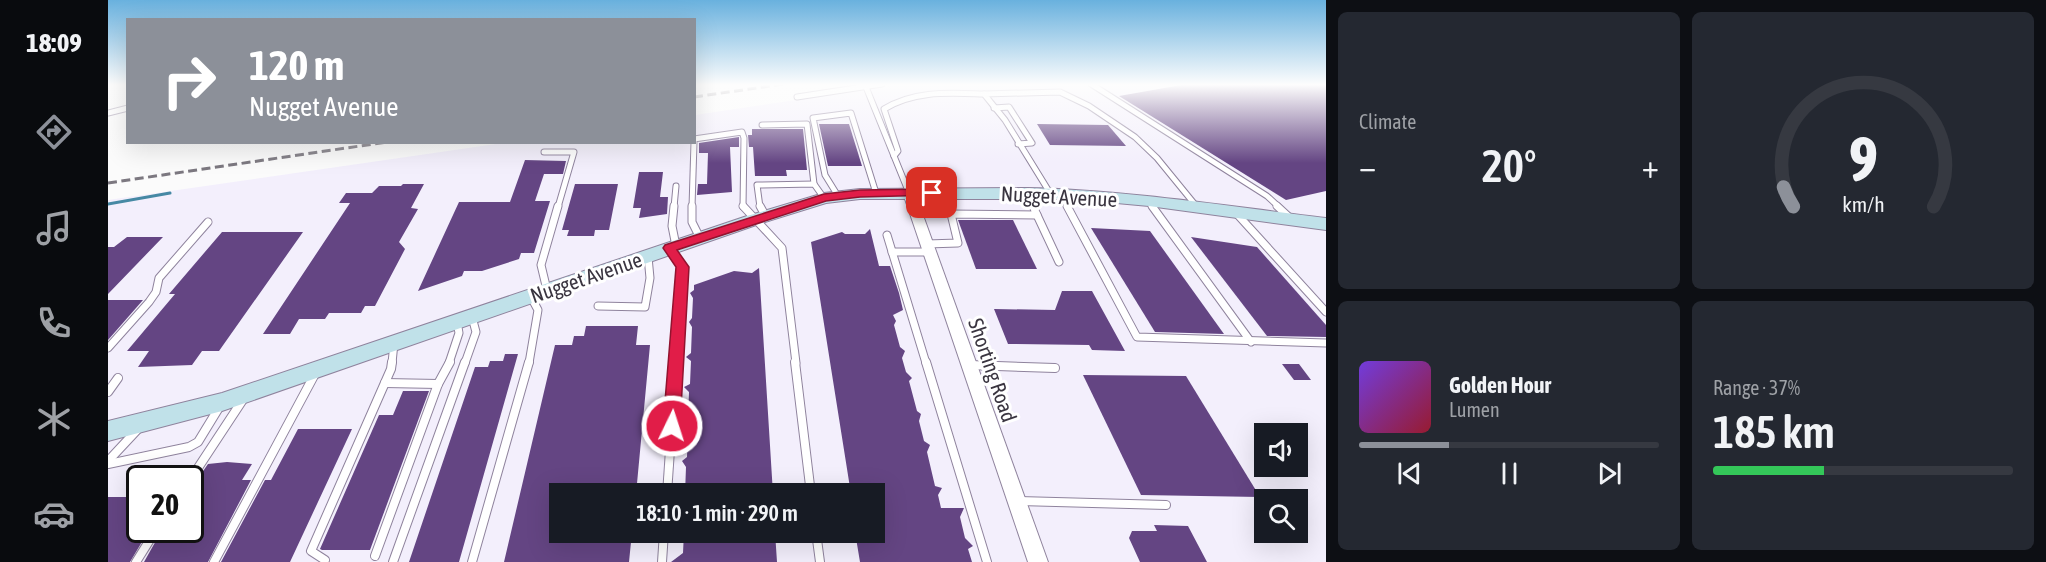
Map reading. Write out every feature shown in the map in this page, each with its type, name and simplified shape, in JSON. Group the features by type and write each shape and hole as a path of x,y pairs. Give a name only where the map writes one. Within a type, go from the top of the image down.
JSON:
{"street":[{"name":"Nugget Avenue","path":"108,431 222,402 759,218 825,193 1055,194 1149,201 1326,224"},
{"name":"Shorting Road","path":"909,193 1038,562"}],"lane":[{"path":"875,110 909,193"},
{"path":"884,110 898,151 894,156"},
{"path":"995,110 1055,194 1137,337 1326,343"},
{"path":"1011,110 1032,143 1020,147"},
{"path":"1095,110 1135,137 1158,158 1197,207"},
{"path":"1132,110 1267,196 1292,219"},
{"path":"825,193 825,175 813,118 851,113 876,193"},
{"path":"762,125 807,124 825,193"},
{"path":"696,141 741,132 744,138 743,207 759,218 782,248 810,483"},
{"path":"694,144 692,222 700,238"},
{"path":"472,562 533,348 541,265 574,152 544,152"},
{"path":"759,218 757,185 825,193"},
{"path":"668,483 683,267 673,247 672,226 676,186"},
{"path":"1027,193 1059,262"},
{"path":"1149,201 1251,342"},
{"path":"1236,213 1326,312"},
{"path":"892,252 958,243 951,214 1036,215"},
{"path":"108,348 153,297 159,278 208,222"},
{"path":"887,235 987,562"},
{"path":"598,306 645,307 650,279 648,256"},
{"path":"375,556 438,384 452,357 464,319 476,332 393,562"},
{"path":"325,560 311,551 391,369 394,343"},
{"path":"969,365 1055,368"},
{"path":"214,562 318,369"},
{"path":"108,392 118,378"},
{"path":"385,383 438,384"},
{"path":"200,465 247,393"},
{"path":"108,463 189,447 198,442 222,402"},
{"path":"108,463 142,424"},
{"path":"1017,501 1166,505"},
{"path":"136,562 148,543"},
{"path":"662,562 663,543"},
{"path":"817,543 820,562"}],"shaded area":[{"path":"727,110 1326,110 1326,562 108,562 108,200 496,144 696,144 696,115"}],"building":[{"path":"1142,110 1326,110 1326,191 1286,200"},
{"path":"819,124 849,124 862,166 828,166"},
{"path":"1037,124 1108,125 1126,146 1050,145"},
{"path":"752,129 803,129 807,170 786,170 787,176 755,176 753,147 749,147 748,135 752,135"},
{"path":"739,137 739,147 730,147 732,192 697,195 698,184 707,184 708,153 699,153 699,143"},
{"path":"525,160 566,161 563,174 544,174 535,201 550,201 534,253 521,253 519,259 482,271 464,271 462,276 418,291 459,202 510,202"},
{"path":"639,172 663,172 660,197 668,197 667,214 639,218 641,208 633,208"},
{"path":"403,184 424,184 411,208 418,209 399,242 405,249 375,306 365,306 361,313 329,313 325,319 299,319 290,334 263,334 350,203 339,203 346,193 372,193 379,186 401,186"},
{"path":"575,184 618,184 609,230 595,230 594,236 567,236 569,230 562,230"},
{"path":"958,220 1013,220 1037,269 976,269"},
{"path":"1091,228 1150,231 1224,334 1155,332"},
{"path":"870,229 879,266 890,266 899,293 903,310 893,315 896,321 894,325 900,347 905,351 902,358 906,372 912,378 909,381 917,411 921,414 919,421 924,441 930,445 927,452 935,486 942,488 938,495 941,508 964,508 960,517 965,538 973,546 968,549 972,562 860,562 857,543 885,543 885,483 849,483 811,242 842,232 865,234"},
{"path":"222,232 303,232 219,351 202,351 192,365 138,367 149,351 127,351 175,294 169,294"},
{"path":"127,237 163,237 108,294 108,247 114,247"},
{"path":"1191,237 1257,247 1326,325 1326,337 1267,336"},
{"path":"759,268 772,483 685,483 686,467 682,461 687,457 688,429 683,425 688,419 689,392 684,387 690,384 691,361 686,357 691,353 692,327 689,322 692,318 693,298 690,293 694,290 694,285 734,271 752,273"},
{"path":"1062,291 1092,291 1125,351 1092,350 1089,345 1008,344 994,309 1055,310"},
{"path":"108,300 143,300 108,340"},
{"path":"586,326 638,326 636,345 650,345 637,483 549,483 549,543 631,543 629,562 504,562 555,345 572,345 574,336 584,336"},
{"path":"505,354 518,354 459,562 409,562 475,367 488,367 490,361 503,361"},
{"path":"1282,364 1299,364 1311,380 1294,380"},
{"path":"1083,375 1186,376 1255,489 1254,497 1141,495"},
{"path":"403,391 429,391 370,550 320,549 379,415 393,415"},
{"path":"298,429 352,429 290,562 221,562 265,480 271,480"},
{"path":"227,462 252,464 242,480 251,480 208,562 144,562 155,543 204,543 204,470 208,464"},
{"path":"108,497 126,497 126,543 141,543 130,562 108,562"},
{"path":"1154,525 1188,526 1207,562 1140,562 1129,538 1132,531 1157,531"},
{"path":"683,543 776,543 777,562 671,562 683,553"}],"waterway":[{"path":"108,204 170,193"}],"railway":[{"path":"108,183 373,144"}],"route":[{"path":"672,426 683,267 669,248 824,198 860,194 932,193"}]}
